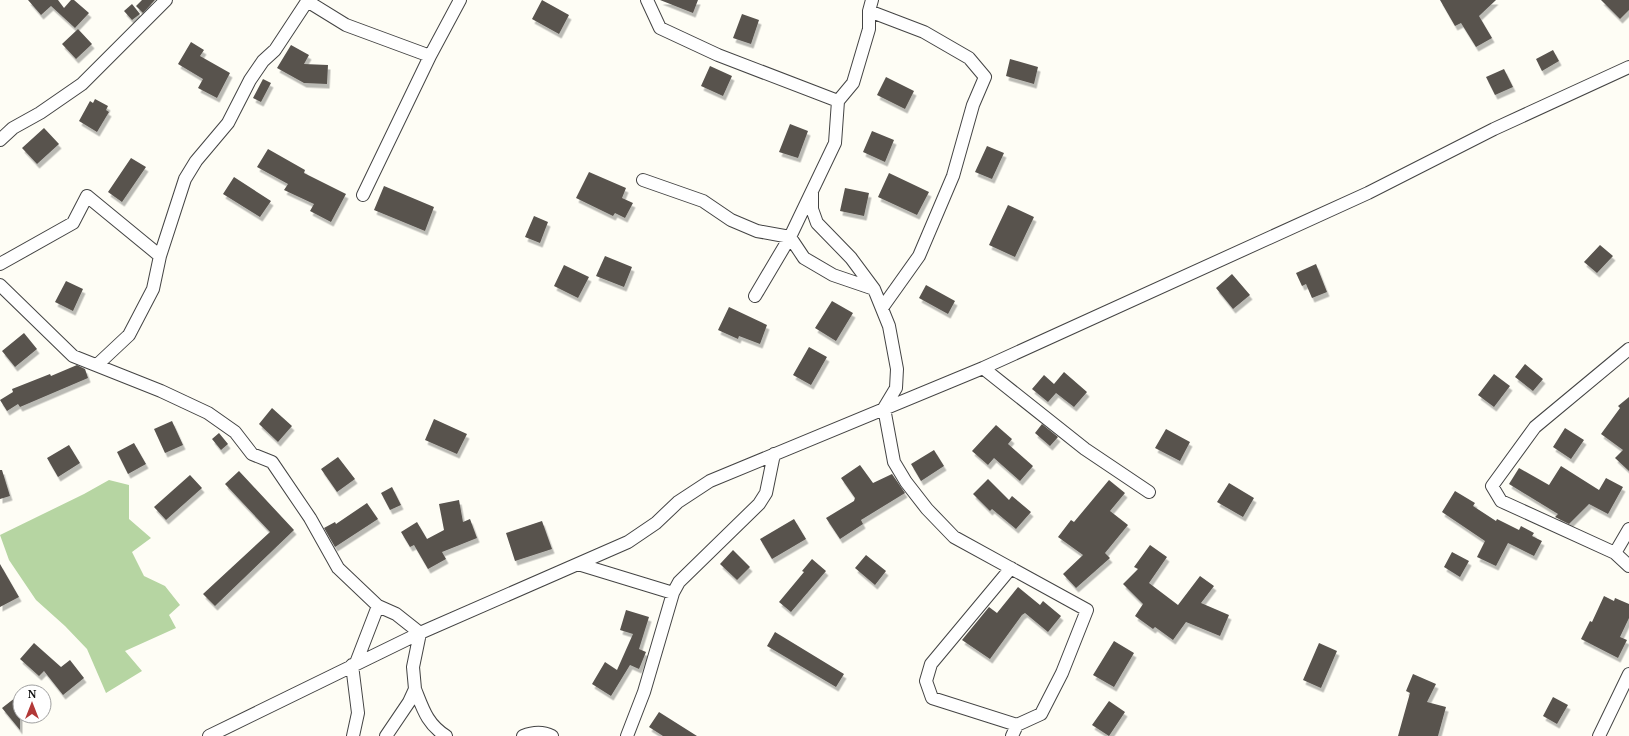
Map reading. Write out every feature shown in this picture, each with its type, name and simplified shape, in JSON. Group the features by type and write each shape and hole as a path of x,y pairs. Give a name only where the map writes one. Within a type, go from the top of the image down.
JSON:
{"street":[{"path":"0,140 13,128 40,113 82,84 166,0"},
{"path":"363,195 430,56 460,0"},
{"path":"647,0 660,28 718,56 838,101"},
{"path":"97,365 129,335 153,289 160,256 185,178 196,161 228,123 250,80 263,61 275,50 308,1 346,25 430,56"},
{"path":"755,296 790,237 835,143 838,101 853,83 869,29 871,5 924,32 969,58 985,77 973,105 953,176 919,256 882,308"},
{"path":"209,736 420,633 628,542 656,523 678,502 710,481 983,368 1368,193 1494,129 1629,67"},
{"path":"643,180 703,201 731,220 757,231 790,237 804,258 833,275 874,289"},
{"path":"812,193 812,209 817,223 851,258 874,289 889,326 897,369 896,388 884,408 894,462 906,482 927,509 954,537 1011,568 1087,610 1062,673 1041,714 1015,731 932,698 926,681 931,664 1011,568"},
{"path":"0,264 73,223 87,196 160,256"},
{"path":"0,285 73,356 161,391 208,413 235,432 252,454 272,462 310,518 338,568 378,606 396,614 420,633"},
{"path":"1629,349 1535,427 1492,486 1501,501 1615,553 1629,566"},
{"path":"983,368 1085,449 1148,492"},
{"path":"627,736 644,692 672,593 679,582 759,504 766,492 774,454"},
{"path":"1615,553 1629,529"},
{"path":"578,564 672,593"},
{"path":"353,736 358,713 354,664 378,606"},
{"path":"420,633 414,667 415,689 426,717 434,729 446,736"},
{"path":"1599,736 1629,674"},
{"path":"386,736 409,702 415,689"},
{"path":"523,736 531,733 546,733 552,736"}],"green space":[{"path":"109,480 129,485 129,519 151,538 132,552 144,576 165,586 180,605 169,615 176,628 125,651 142,671 106,693 87,649 65,626 36,600 9,560 0,535 84,494"}],"building":[{"path":"28,0 58,0 64,8 71,0 74,0 89,13 75,28 51,6 41,15"},
{"path":"142,0 155,0 143,13 136,6"},
{"path":"542,0 569,15 559,34 532,19"},
{"path":"660,0 698,0 693,13"},
{"path":"1440,0 1496,0 1479,16 1492,38 1476,47 1461,23 1455,26"},
{"path":"1601,0 1629,0 1629,10 1620,19"},
{"path":"132,4 140,14 132,20 124,11"},
{"path":"742,14 759,20 751,44 733,38"},
{"path":"78,29 92,44 76,59 62,44"},
{"path":"191,42 204,50 200,56 230,73 217,98 198,88 203,79 178,64"},
{"path":"291,45 309,55 304,64 328,65 327,84 304,83 277,68"},
{"path":"1553,50 1559,61 1542,71 1536,59"},
{"path":"1010,59 1038,67 1034,84 1006,76"},
{"path":"710,66 732,76 723,96 701,86"},
{"path":"1504,69 1513,87 1495,95 1486,77"},
{"path":"886,77 914,91 905,109 877,95"},
{"path":"263,79 271,83 261,102 253,98"},
{"path":"95,99 108,106 106,110 109,112 97,132 79,121 90,101 93,103"},
{"path":"790,124 808,131 798,158 779,152"},
{"path":"44,128 59,144 37,164 22,148"},
{"path":"872,131 894,140 885,162 863,152"},
{"path":"987,146 1004,153 992,179 975,172"},
{"path":"268,149 305,170 304,173 346,194 331,222 310,211 314,204 284,190 288,184 257,167"},
{"path":"131,158 146,167 122,202 108,192"},
{"path":"589,172 626,188 622,198 633,203 625,218 615,213 613,216 576,198"},
{"path":"889,173 929,192 917,215 878,197"},
{"path":"234,177 271,201 260,217 223,194"},
{"path":"384,186 434,207 425,231 374,210"},
{"path":"845,188 869,193 864,216 840,211"},
{"path":"1008,205 1034,217 1015,257 989,245"},
{"path":"534,216 548,222 540,243 525,237"},
{"path":"1600,245 1613,256 1597,273 1584,262"},
{"path":"605,256 632,267 624,287 596,276"},
{"path":"1316,264 1327,292 1312,298 1306,284 1302,286 1296,273"},
{"path":"564,265 589,277 578,298 554,286"},
{"path":"1232,274 1250,295 1233,309 1216,288"},
{"path":"66,281 83,289 73,311 55,302"},
{"path":"926,285 955,301 948,314 919,298"},
{"path":"832,301 853,313 836,341 815,328"},
{"path":"729,307 767,325 760,344 739,336 738,339 718,330"},
{"path":"24,333 37,349 15,367 2,351"},
{"path":"809,347 827,357 811,385 793,375"},
{"path":"1525,364 1543,379 1533,391 1515,377"},
{"path":"77,365 85,369 88,378 20,407 18,404 7,411 0,400 13,392 12,389 50,374 51,376"},
{"path":"1064,372 1087,392 1074,407 1056,393 1048,402 1032,389 1044,375 1054,384"},
{"path":"1494,374 1510,386 1494,407 1478,395"},
{"path":"1629,397 1629,471 1615,458 1623,450 1601,434 1620,408 1618,406"},
{"path":"272,408 292,426 278,442 259,424"},
{"path":"434,419 467,434 457,454 425,440"},
{"path":"172,421 183,445 165,453 154,429"},
{"path":"1042,424 1058,437 1050,446 1035,433"},
{"path":"996,425 1012,439 1008,444 1033,466 1020,481 994,458 988,465 972,451"},
{"path":"1565,428 1584,440 1571,459 1553,447"},
{"path":"1166,429 1190,442 1180,461 1155,448"},
{"path":"219,433 228,444 221,450 212,439"},
{"path":"134,443 146,464 128,474 117,452"},
{"path":"69,445 80,463 58,477 47,458"},
{"path":"934,450 944,466 921,481 911,464"},
{"path":"338,457 355,479 337,492 321,469"},
{"path":"860,465 873,483 892,474 905,493 861,520 863,524 840,539 826,518 854,501 855,498 841,478"},
{"path":"1561,466 1599,490 1606,478 1623,487 1608,514 1589,504 1569,524 1555,517 1558,514 1509,484 1519,468 1549,485"},
{"path":"0,470 2,470 10,496 0,499"},
{"path":"239,471 294,530 215,606 203,594 270,532 225,484"},
{"path":"190,475 202,488 166,520 154,507"},
{"path":"988,479 1009,500 1012,496 1031,512 1016,529 992,509 990,511 973,494"},
{"path":"1109,480 1125,493 1110,511 1128,525 1105,553 1110,558 1076,588 1063,574 1083,555 1058,537 1071,520 1074,522"},
{"path":"1229,483 1254,498 1243,517 1217,502"},
{"path":"392,487 401,505 390,510 381,493"},
{"path":"1455,491 1475,503 1473,506 1496,521 1497,519 1519,530 1521,526 1534,533 1532,536 1542,541 1534,556 1508,543 1496,566 1477,557 1485,541 1442,512"},
{"path":"459,500 463,522 470,519 477,538 442,552 446,559 428,569 414,545 410,547 401,532 417,522 427,539 444,530 439,504"},
{"path":"367,503 378,519 335,547 324,528 335,522 336,524"},
{"path":"794,519 806,539 772,559 760,539"},
{"path":"542,521 552,549 515,561 506,533"},
{"path":"1150,545 1167,557 1149,583 1178,605 1200,576 1214,586 1201,603 1229,615 1220,636 1186,622 1173,640 1155,627 1153,629 1135,616 1143,604 1123,584 1138,569 1134,567"},
{"path":"733,550 750,567 737,580 720,564"},
{"path":"1452,552 1469,561 1460,577 1444,567"},
{"path":"866,555 886,571 875,585 855,568"},
{"path":"812,559 826,571 791,612 779,602 804,572 802,571"},
{"path":"0,564 19,597 0,607"},
{"path":"1018,587 1040,605 1043,601 1061,616 1048,632 1025,613 990,659 962,640 989,607 997,613"},
{"path":"1604,596 1614,601 1615,598 1629,604 1629,618 1620,637 1627,640 1618,658 1581,639 1590,621 1592,622"},
{"path":"626,610 649,617 639,649 646,652 639,669 630,665 611,696 592,684 605,662 617,670 633,634 620,630"},
{"path":"775,632 844,674 836,687 767,646"},
{"path":"1114,641 1134,653 1114,687 1093,675"},
{"path":"34,643 61,667 70,660 84,678 63,695 44,671 39,676 20,659"},
{"path":"1319,643 1337,651 1321,688 1303,680"},
{"path":"1413,674 1436,684 1427,702 1446,707 1438,736 1398,736 1410,693 1406,691"},
{"path":"1553,697 1568,705 1557,724 1543,716"},
{"path":"12,700 12,720 2,708"},
{"path":"1109,701 1125,712 1109,736 1092,725"},
{"path":"659,712 697,736 663,736 649,727"},
{"path":"15,724 20,724 20,730"}]}
